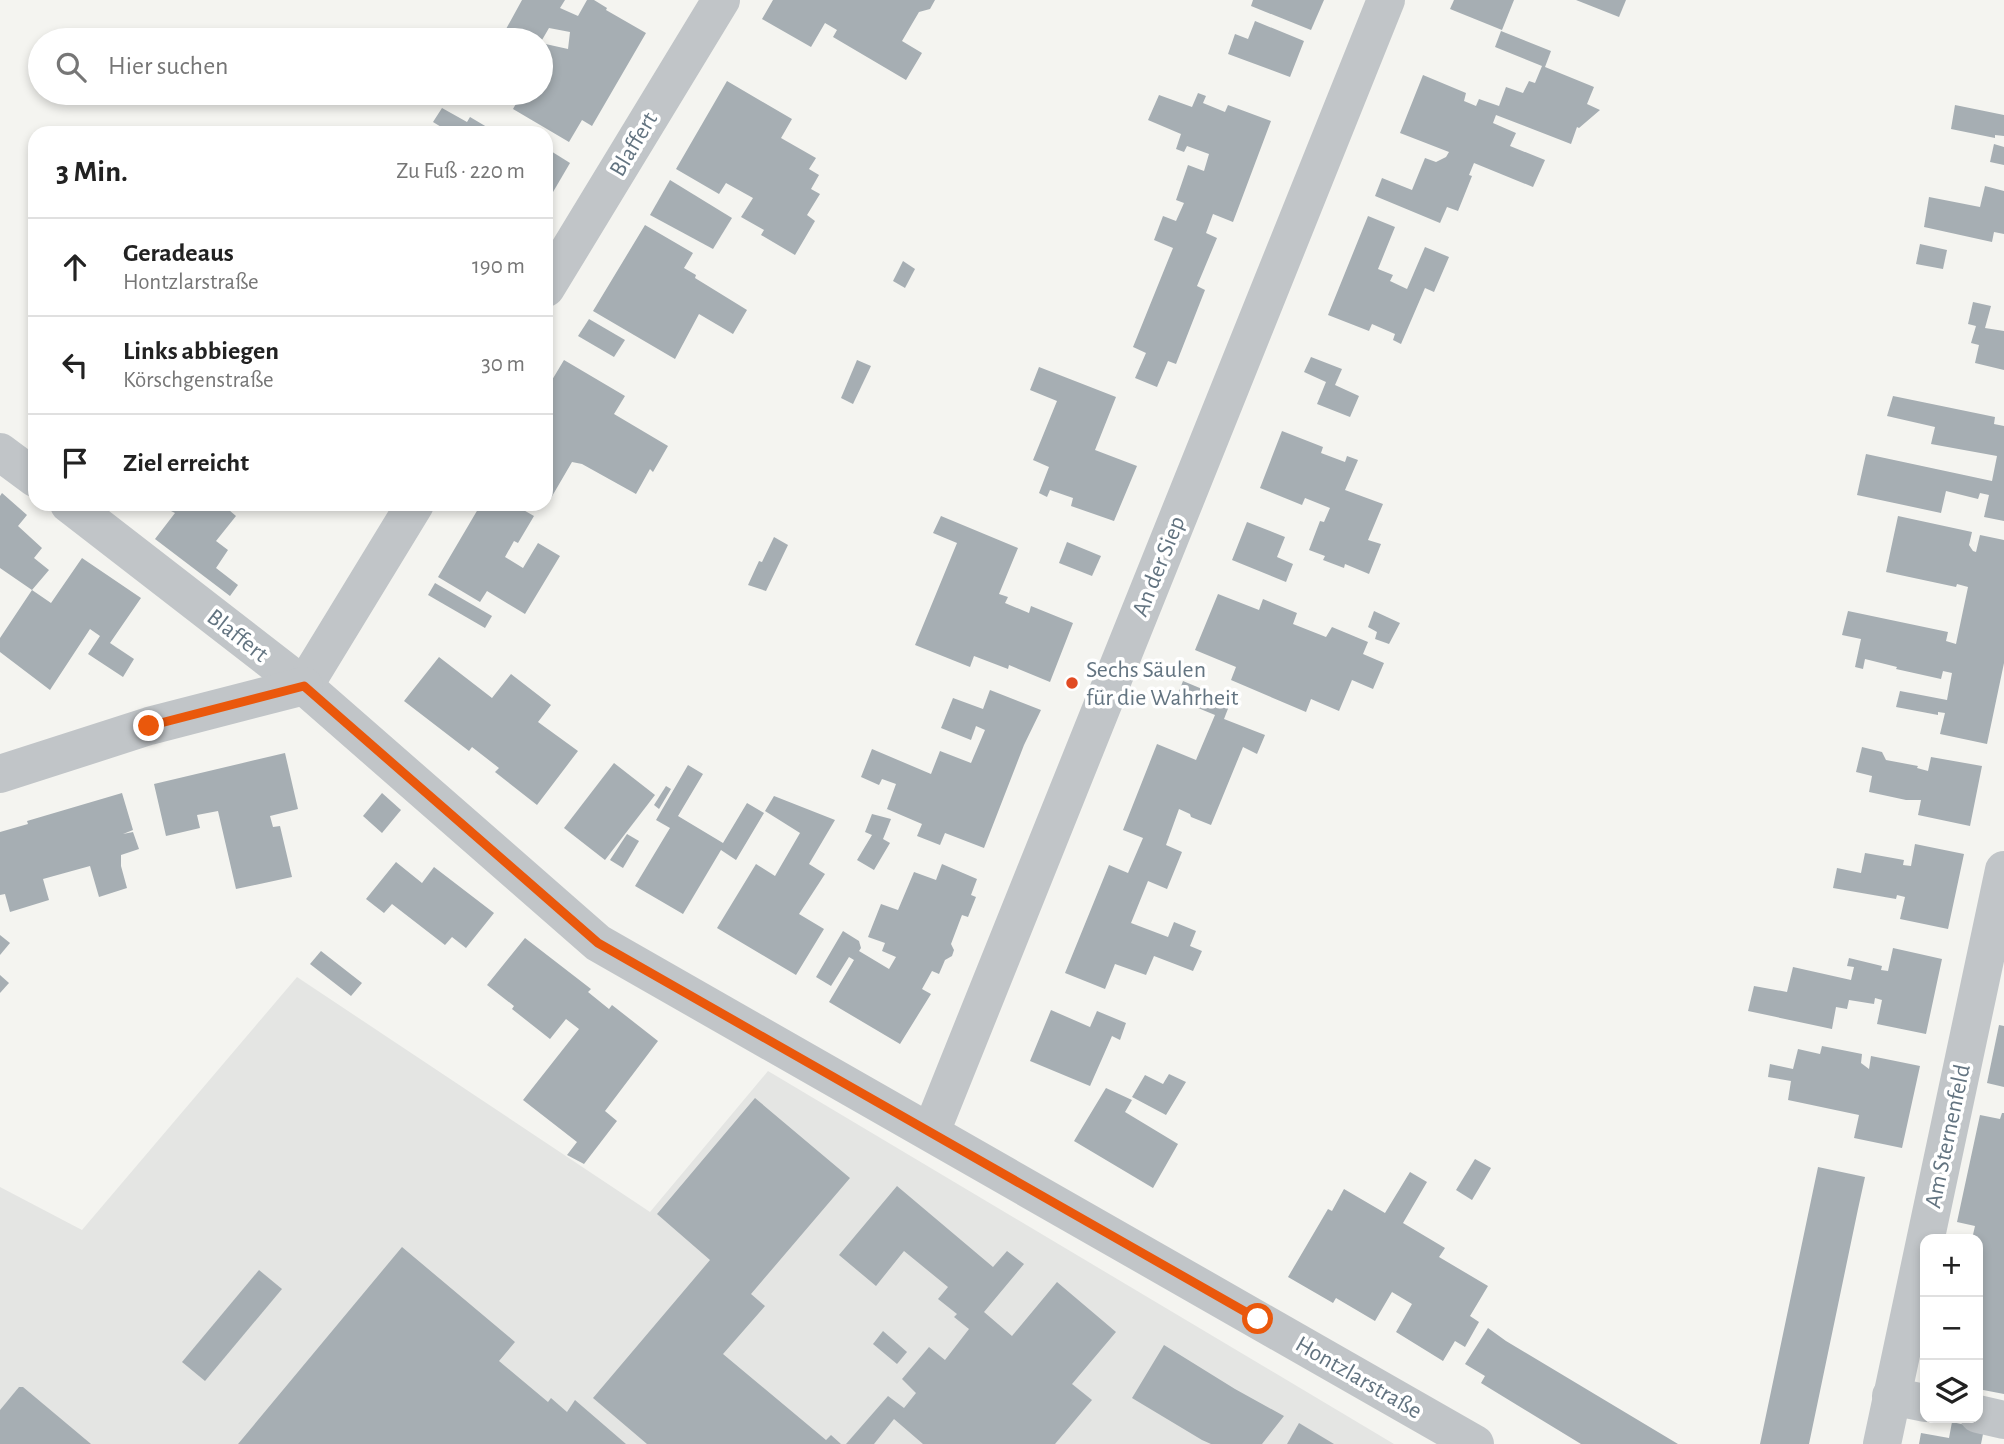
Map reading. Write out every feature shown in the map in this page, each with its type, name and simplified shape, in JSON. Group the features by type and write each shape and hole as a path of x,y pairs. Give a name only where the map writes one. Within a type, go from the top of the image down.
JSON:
{"street":[{"name":"Blaffert","path":"553,276 721,0"},
{"name":"An der Siep","path":"931,1132 1386,0"},
{"path":"0,452 28,473"},
{"name":"Blaffert","path":"78,511 304,686"},
{"path":"0,774 149,726 304,686 411,511"},
{"name":"Hontzlarstraße","path":"304,686 598,943 931,1132 1429,1433 1475,1444"},
{"name":"Am Sternenfeld","path":"1882,1444 1908,1399 2004,870"},
{"path":"1983,1415 2004,1420"}],"shaded area":[{"path":"297,977 650,1212 768,1071 1394,1444 0,1444 0,1187 82,1230"}],"building":[{"path":"522,0 565,0 560,8 578,16 587,0 594,0 646,33 592,126 582,120 569,142 553,133 553,126 542,126 513,109 515,105 553,105 553,46 568,49 570,32 553,28 507,28"},
{"path":"773,0 935,0 930,9 919,12 902,41 922,53 906,80 833,37 837,30 825,23 811,47 762,19"},
{"path":"1253,0 1324,0 1311,30 1251,6"},
{"path":"1454,0 1514,0 1502,30 1450,9"},
{"path":"1576,0 1626,0 1619,17"},
{"path":"1255,21 1304,41 1290,77 1228,54 1235,34 1248,39"},
{"path":"1501,31 1551,51 1545,67 1594,87 1587,104 1600,110 1577,127 1571,144 1496,115 1493,123 1516,133 1510,146 1545,160 1533,187 1474,163 1469,175 1472,176 1458,211 1447,207 1440,223 1375,196 1382,178 1412,190 1425,158 1436,162 1446,157 1449,152 1400,133 1423,75 1466,93 1464,101 1476,106 1479,99 1499,106 1506,87 1523,93 1529,81 1535,83 1542,66 1495,47"},
{"path":"727,81 792,119 781,138 816,158 809,169 819,175 811,189 820,194 807,215 815,221 795,255 761,235 764,230 741,217 753,198 726,183 719,194 676,169"},
{"path":"1198,93 1206,96 1203,103 1225,112 1228,105 1271,121 1233,222 1213,214 1206,233 1217,238 1197,286 1205,290 1176,364 1168,361 1157,387 1135,378 1146,353 1133,347 1173,248 1154,240 1163,216 1176,221 1184,203 1176,200 1188,165 1204,171 1209,154 1187,146 1184,152 1176,149 1181,134 1148,120 1159,95 1192,107"},
{"path":"1955,105 2004,115 2004,136 1995,135 1995,138 1951,129"},
{"path":"442,108 467,122 470,117 485,126 440,126 433,122"},
{"path":"1994,144 2004,147 2004,165 1990,162"},
{"path":"553,152 570,163 553,192"},
{"path":"670,180 732,218 713,249 650,215"},
{"path":"1985,186 2004,191 2004,234 1994,232 1992,242 1924,227 1929,197 1980,207"},
{"path":"1368,216 1395,227 1378,269 1393,275 1390,281 1407,289 1425,247 1449,257 1434,292 1425,288 1401,344 1393,340 1395,334 1372,324 1369,331 1328,315"},
{"path":"645,225 693,253 684,268 696,275 695,278 747,310 733,334 699,314 675,359 593,311"},
{"path":"1920,244 1947,250 1943,269 1916,264"},
{"path":"903,261 915,269 905,288 893,281"},
{"path":"1973,302 1991,306 1985,328 2004,331 2004,370 1975,363 1979,345 1971,343 1976,326 1968,324"},
{"path":"589,319 625,340 614,357 578,336"},
{"path":"1311,357 1342,369 1335,385 1359,396 1350,417 1317,404 1326,382 1304,372"},
{"path":"564,360 625,396 614,414 668,446 653,472 650,469 636,494 582,464 572,462 553,495 553,378"},
{"path":"857,360 871,366 853,404 841,398"},
{"path":"1039,367 1116,397 1095,450 1137,466 1114,521 1071,506 1073,498 1050,490 1047,497 1039,493 1049,467 1033,460 1057,401 1030,390"},
{"path":"1893,396 1995,417 1994,424 2004,426 2004,521 1984,517 1989,495 1980,493 1978,499 1946,491 1941,513 1857,495 1866,454 1992,481 1997,456 1931,444 1935,427 1887,416"},
{"path":"1282,431 1323,447 1321,453 1345,462 1347,456 1358,460 1345,490 1383,504 1368,540 1381,544 1369,574 1345,564 1344,568 1323,560 1325,556 1309,550 1320,521 1324,522 1330,508 1305,498 1302,505 1260,488"},
{"path":"2,493 27,515 18,526 42,548 34,558 49,570 32,590 0,568"},
{"path":"171,511 230,511 236,516 216,541 228,550 216,568 238,585 230,596 155,539 175,513"},
{"path":"477,511 525,511 534,516 518,543 514,541 505,557 523,568 538,543 560,556 525,614 487,591 480,602 438,577"},
{"path":"941,516 1018,548 999,594 1008,597 1005,603 1029,613 1031,606 1073,623 1050,682 1009,665 1008,669 974,656 970,667 915,645 957,543 933,533"},
{"path":"1898,516 1972,532 1969,545 1976,552 1980,535 2004,540 2004,663 1987,744 1940,734 1945,713 1938,712 1938,715 1896,707 1900,691 1947,700 1952,673 1943,671 1941,679 1865,659 1863,669 1855,667 1861,639 1842,635 1848,611 1948,632 1946,641 1956,644 1968,587 1957,584 1956,587 1886,572"},
{"path":"1247,522 1285,537 1277,557 1293,564 1286,582 1232,560"},
{"path":"774,537 788,545 766,591 748,585 759,561 762,562"},
{"path":"1067,542 1101,556 1092,576 1059,563"},
{"path":"82,558 141,598 110,643 134,659 123,677 88,654 100,636 90,629 50,690 0,652 0,638 32,590 51,603"},
{"path":"435,583 492,616 485,628 428,595"},
{"path":"1218,594 1259,610 1263,599 1297,613 1293,624 1326,637 1332,627 1368,642 1363,654 1384,663 1373,689 1352,680 1339,711 1311,699 1306,712 1231,680 1236,667 1195,650"},
{"path":"1374,611 1400,623 1389,644 1375,639 1377,632 1368,627"},
{"path":"439,657 492,698 511,674 551,705 538,722 578,751 537,805 495,772 499,768 472,747 469,751 404,701"},
{"path":"1183,681 1231,701 1224,719 1265,735 1257,754 1243,747 1211,825 1179,809 1166,845 1182,852 1167,889 1148,881 1131,923 1168,937 1174,922 1196,931 1190,946 1202,951 1193,971 1154,956 1146,975 1115,964 1105,989 1065,973 1109,865 1128,873 1143,838 1123,830 1157,744 1196,760 1215,715 1176,699"},
{"path":"990,690 1041,710 1024,745 984,848 945,833 940,845 917,836 922,824 887,809 896,784 882,779 879,785 861,777 872,749 931,774 940,751 971,763 985,730 976,726 971,740 941,728 953,698 983,709"},
{"path":"1862,747 1882,752 1886,760 1918,766 1917,768 1928,771 1931,757 1982,766 1970,826 1918,815 1921,800 1906,800 1869,792 1872,776 1856,772"},
{"path":"285,753 298,809 270,816 273,827 280,826 292,877 236,889 218,811 197,815 200,828 166,836 154,784"},
{"path":"614,763 655,795 605,860 564,828"},
{"path":"688,765 703,774 678,816 723,843 747,803 764,813 736,860 721,850 683,914 635,886 670,828 656,820"},
{"path":"666,786 671,789 659,809 654,805"},
{"path":"122,793 133,830 123,834 133,832 139,849 121,855 127,888 99,897 90,866 43,879 49,900 10,912 5,894 0,895 0,832 28,824 27,821"},
{"path":"382,793 401,810 382,833 363,816"},
{"path":"774,796 835,820 809,864 825,874 799,914 824,929 796,975 717,928 756,864 775,876 800,833 765,811"},
{"path":"872,814 891,819 883,839 890,843 874,870 857,860 872,835 865,832"},
{"path":"627,834 639,841 623,868 610,860"},
{"path":"1915,844 1964,854 1948,929 1900,919 1905,897 1897,895 1896,899 1833,888 1837,868 1861,873 1865,853 1904,860 1903,865 1911,866"},
{"path":"396,862 422,883 434,867 494,913 466,948 452,937 445,945 392,904 384,913 366,899"},
{"path":"942,864 977,879 971,895 976,897 968,917 962,915 951,944 954,950 952,956 945,960 939,974 932,971 922,989 931,994 900,1044 829,1002 854,960 849,957 831,986 816,977 843,931 859,941 859,951 889,969 896,957 882,951 885,943 868,937 881,904 898,910 914,872 936,880"},
{"path":"0,935 10,943 0,955"},
{"path":"525,938 591,989 588,992 609,1009 612,1005 658,1041 605,1111 617,1121 584,1164 567,1155 577,1142 523,1100 579,1029 566,1019 550,1039 487,985"},
{"path":"1893,948 1942,959 1926,1034 1877,1024 1882,1000 1875,998 1874,1004 1849,1000 1847,1009 1836,1007 1832,1029 1748,1011 1754,986 1787,992 1793,967 1851,980 1854,967 1847,966 1849,958 1882,966 1881,970 1888,971"},
{"path":"321,951 362,983 351,996 310,964"},
{"path":"0,975 9,983 0,993"},
{"path":"1051,1010 1090,1027 1097,1011 1126,1023 1120,1040 1112,1036 1090,1086 1030,1061"},
{"path":"1999,1025 2004,1026 2004,1087 1987,1083"},
{"path":"1822,1046 1862,1054 1861,1063 1869,1069 1871,1056 1920,1066 1902,1148 1854,1138 1859,1115 1788,1100 1791,1081 1768,1077 1770,1064 1793,1069 1798,1049 1820,1054"},
{"path":"1169,1074 1186,1082 1166,1115 1132,1097 1145,1075 1163,1084"},
{"path":"1106,1088 1132,1100 1125,1112 1178,1144 1153,1188 1074,1141"},
{"path":"755,1098 850,1178 751,1294 765,1306 723,1354 826,1440 831,1435 841,1444 647,1444 593,1398 710,1260 657,1214"},
{"path":"2004,1113 2004,1394 1983,1390 1983,1234 1973,1234 1975,1226 1957,1222 1980,1115 2000,1119"},
{"path":"1475,1159 1491,1168 1472,1200 1456,1190"},
{"path":"1818,1167 1865,1177 1809,1444 1760,1444"},
{"path":"1410,1172 1427,1182 1403,1223 1445,1248 1439,1257 1488,1286 1470,1316 1479,1322 1465,1347 1455,1341 1443,1361 1396,1332 1412,1304 1392,1292 1375,1321 1336,1298 1333,1303 1288,1277 1328,1209 1332,1211 1344,1189 1385,1213"},
{"path":"897,1186 993,1267 1007,1251 1024,1264 984,1312 1012,1336 1057,1282 1116,1332 1072,1384 1092,1400 1055,1444 923,1444 894,1419 874,1444 846,1444 888,1396 904,1408 916,1393 902,1379 929,1347 945,1360 969,1329 954,1317 957,1314 938,1299 948,1287 904,1251 876,1286 839,1255"},
{"path":"402,1247 515,1342 499,1361 548,1402 551,1398 567,1412 575,1400 626,1444 238,1444"},
{"path":"259,1270 282,1289 205,1381 182,1362"},
{"path":"1488,1328 1678,1444 1581,1444 1481,1383 1485,1376 1465,1364"},
{"path":"883,1331 907,1352 897,1364 873,1344"},
{"path":"1164,1345 1284,1416 1262,1444 1211,1444 1202,1440 1132,1398"},
{"path":"19,1387 23,1387 91,1444 0,1444 0,1410"},
{"path":"1299,1423 1334,1444 1287,1444"},
{"path":"1952,1423 1984,1429 1981,1444 1919,1444 1921,1433 1949,1438"}],"place":[{"name":"Sechs Säulen für die Wahrheit","path":"1072,683"}],"route":[{"path":"149,726 304,686 598,943 1258,1319"}]}
